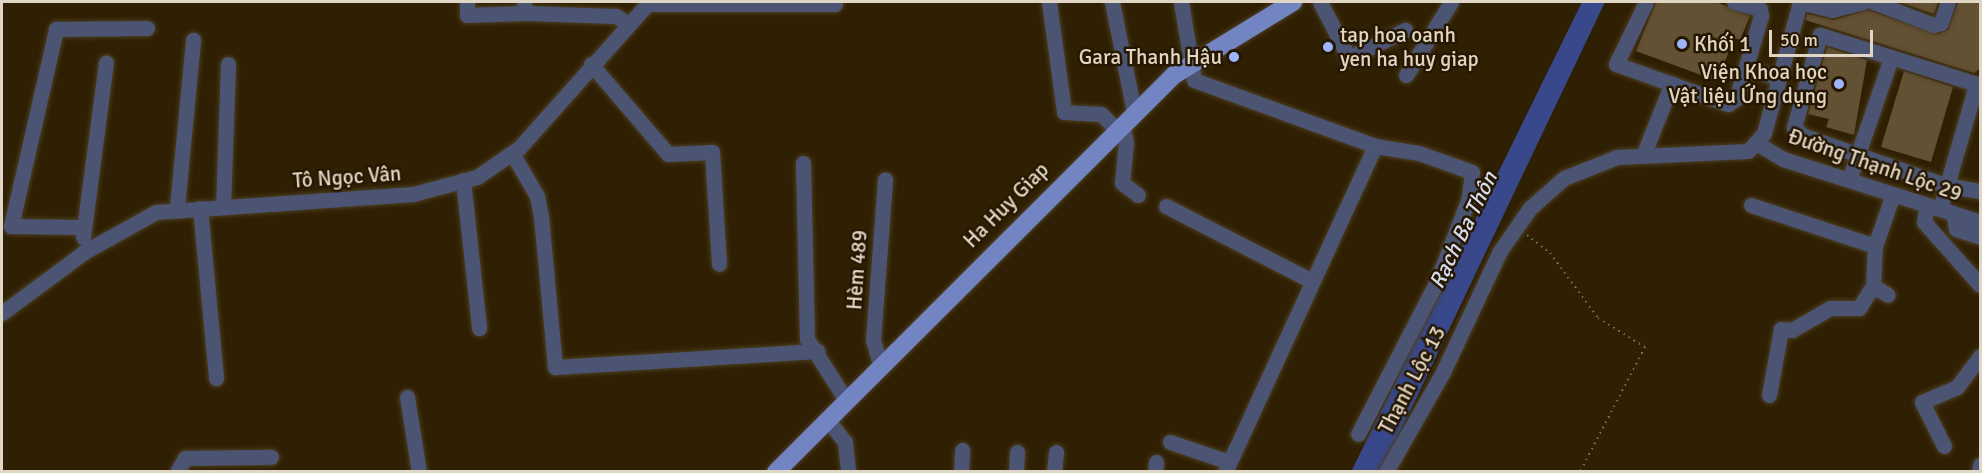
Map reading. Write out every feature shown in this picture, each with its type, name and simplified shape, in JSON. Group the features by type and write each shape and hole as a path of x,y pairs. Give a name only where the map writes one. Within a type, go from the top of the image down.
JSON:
{"main road":[{"name":"Ha Huy Giap","path":"776,471 880,364 1124,122 1187,65 1293,2"}],"street":[{"path":"467,2 467,15 525,7 616,16 628,24"},
{"path":"1049,2 1064,112 1101,114 1124,122"},
{"path":"1112,2 1126,143 1122,183 1138,195"},
{"path":"1181,2 1187,65 1194,80 1231,97 1375,146 1447,162 1472,172 1474,181 1437,281 1358,434"},
{"path":"1320,2 1349,58 1405,30"},
{"path":"1406,75 1451,2"},
{"path":"1646,2 1616,64 1728,104 1736,99 1761,16 1760,9 1734,2"},
{"path":"1758,144 1800,2 1832,10 1863,2"},
{"path":"1873,2 1934,25 1941,23 1948,2"},
{"path":"648,3 835,4"},
{"name":"Tô Ngọc Vân","path":"2,313 84,252 129,222 177,207 222,207 413,194 463,180 512,153 648,3"},
{"path":"83,227 11,226 56,29 147,28"},
{"path":"1980,191 1945,185 1796,131 1794,121 1820,35 1978,85 1945,185 1940,209 1924,222 1980,285"},
{"path":"177,207 193,40"},
{"path":"1849,180 1860,155 1891,58"},
{"path":"84,252 83,227 106,63"},
{"path":"222,207 228,64"},
{"path":"591,64 668,154 712,152 719,264"},
{"path":"1745,68 1807,79"},
{"path":"1644,153 1672,83"},
{"name":"Thạnh Lộc 13","path":"1386,471 1443,372 1513,231 1564,178 1592,164 1644,153 1731,152 1758,144"},
{"name":"Đường Thạnh Lộc 29","path":"1758,144 1783,159 1980,222"},
{"path":"1170,442 1227,467 1310,280 1375,146"},
{"path":"512,153 537,196 541,216 555,367 818,351"},
{"path":"803,163 807,339 818,351 846,400"},
{"name":"Hèm 489","path":"880,364 873,340 885,179"},
{"path":"463,180 479,328"},
{"path":"1769,395 1781,328 1792,330 1830,308 1859,308 1873,286 1875,246 1893,194"},
{"path":"1751,205 1875,246"},
{"path":"1166,206 1310,280"},
{"path":"200,208 216,378"},
{"path":"1940,209 1956,229 1980,237"},
{"path":"1873,286 1888,295"},
{"path":"1944,446 1922,402 1957,387 1980,356"},
{"path":"407,397 419,471"},
{"path":"827,419 845,442 848,471"},
{"path":"961,471 962,450"},
{"path":"1016,471 1017,452"},
{"path":"1054,471 1056,452"},
{"path":"177,471 185,458 271,457"},
{"path":"1979,471 1980,465"}],"path":[{"path":"1513,231 1550,253 1598,318 1645,348 1580,471"}],"water":[{"path":"1582,2 1605,2 1393,447 1380,471 1351,472"}],"building":[{"path":"1656,2 1716,2 1750,16 1740,40 1734,38 1721,72 1715,70 1712,79 1636,51"},
{"path":"1899,2 1938,2 1934,14"},
{"path":"1958,2 1980,2 1980,69 1974,73 1805,20 1807,14 1834,20 1868,10 1937,34 1948,30"},
{"name":"Viện Khoa học Vật liệu Ứng dụng","path":"1827,47 1867,60 1854,135 1826,127 1829,119 1808,114"},
{"path":"1904,71 1953,87 1931,162 1881,147"}],"place":[{"name":"Khối 1","path":"1682,44"},
{"name":"tap hoa oanh yen ha huy giap","path":"1328,47"},
{"name":"Gara Thanh Hậu","path":"1234,57"},
{"name":"Viện Khoa học Vật liệu Ứng dụng","path":"1839,84"}],"water label":[{"name":"Rạch Ba Thôn","path":"1463,230"}]}
